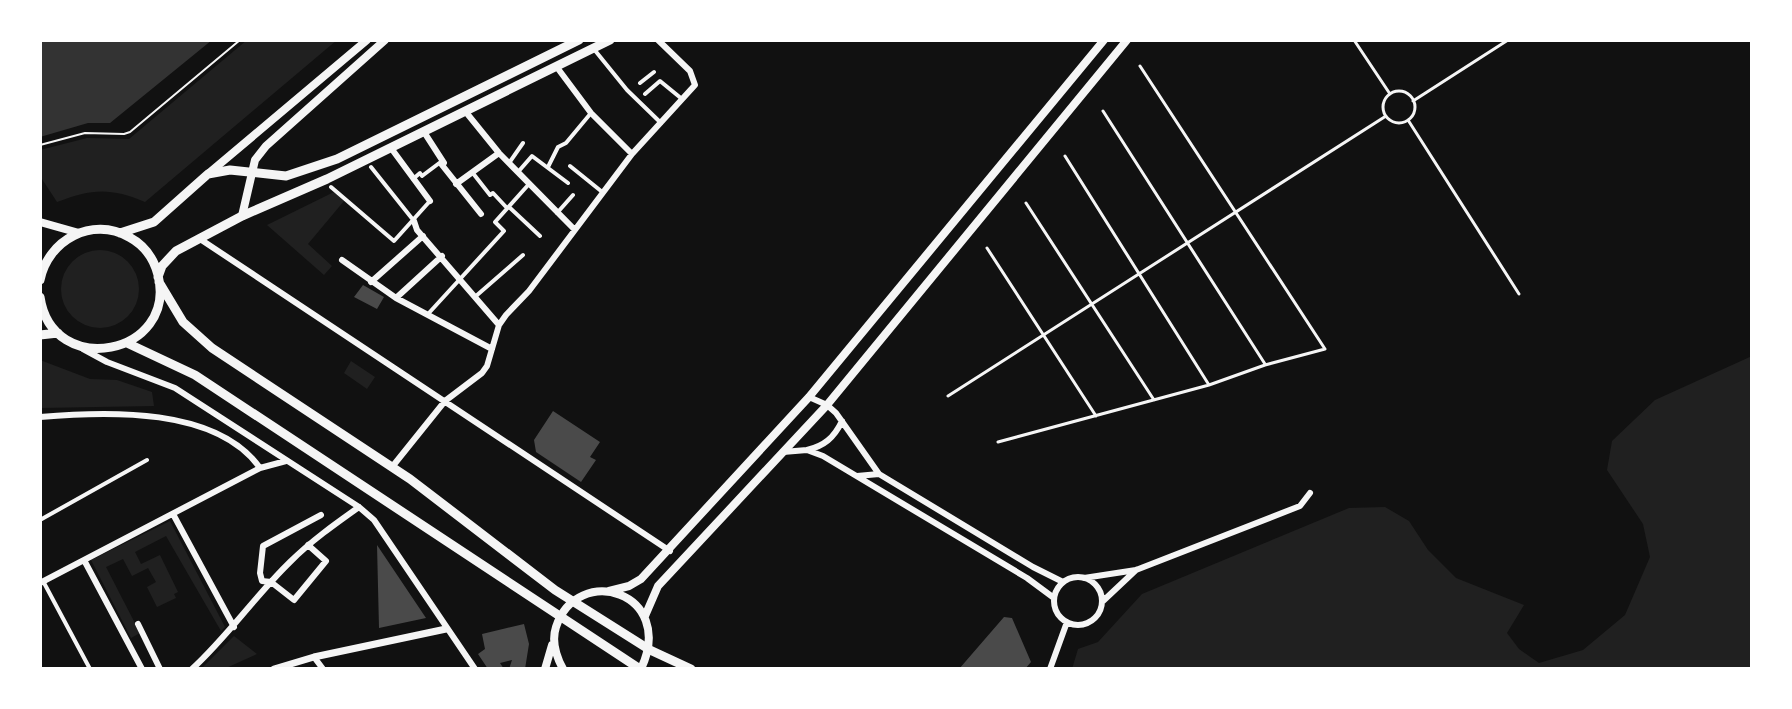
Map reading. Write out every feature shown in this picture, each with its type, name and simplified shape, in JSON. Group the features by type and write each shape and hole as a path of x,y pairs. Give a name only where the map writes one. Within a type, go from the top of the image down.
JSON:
{"main road":[{"path":"120,233 154,222 367,40"},
{"path":"242,216 255,160 280,132 385,40"},
{"path":"208,174 230,170 286,176 337,159 579,40"},
{"path":"40,297 45,315 58,333 76,345 97,350 127,343 144,331 155,313 162,266 171,256 242,216 391,148 610,40"},
{"path":"545,669 559,617 573,601 587,594 629,586 641,579 670,551 809,397 1104,40"},
{"path":"645,616 658,586 827,405 1127,40"},
{"path":"40,222 79,233"},
{"path":"40,275 58,245 79,233 99,229 120,233 144,248 183,322 212,348 392,467 555,590 650,650 691,669"},
{"path":"40,335 58,333"},
{"path":"127,343 195,375 640,669 650,650 650,633 645,616 633,602 609,591"},
{"path":"554,641 563,669"}],"street":[{"path":"392,467 445,401 482,373 499,325 556,255 601,191 695,85 690,71 658,40"},
{"path":"593,48 627,90 661,123"},
{"path":"556,66 591,113 632,154"},
{"path":"640,83 654,72"},
{"path":"647,78 654,87"},
{"path":"645,94 660,81 682,99"},
{"path":"465,111 499,153 574,229"},
{"path":"548,167 558,147 566,143 591,113"},
{"path":"424,132 442,165 481,214"},
{"path":"509,163 523,143"},
{"path":"331,187 394,241 430,201 391,148"},
{"path":"456,184 499,153"},
{"path":"518,172 532,156 568,183"},
{"path":"413,179 420,173 422,176 442,160"},
{"path":"570,166 601,191"},
{"path":"371,167 423,236 499,325"},
{"path":"472,172 490,195 493,193 540,236"},
{"path":"426,315 504,231 495,222 529,184"},
{"path":"557,213 573,195"},
{"path":"371,282 423,236"},
{"path":"200,239 670,551"},
{"path":"476,296 523,255"},
{"path":"396,298 442,256"},
{"path":"342,260 396,298 492,349"},
{"path":"76,345 107,362 158,380 359,507 374,520 475,669"},
{"path":"809,397 827,405 842,421 879,474 1063,582"},
{"path":"213,412 216,432"},
{"path":"40,417 110,415 168,418 216,432 252,457 260,468"},
{"path":"783,452 822,446 837,432 842,421"},
{"path":"807,450 857,476 1027,578 1054,598 1057,612 1067,622 1090,622 1096,617 1102,602 1136,570"},
{"path":"40,520 147,460"},
{"path":"90,669 42,582 260,468 286,461"},
{"path":"857,476 879,474"},
{"path":"1054,598 1063,582 1070,578 1136,570 1300,506 1310,493"},
{"path":"194,668 308,545 359,507"},
{"path":"173,514 234,627"},
{"path":"308,545 326,561 294,600 271,582 262,581 263,546 321,515"},
{"path":"84,560 142,669"},
{"path":"1084,578 1097,587 1102,602"},
{"path":"1050,669 1067,622"},
{"path":"138,624 160,669"},
{"path":"274,669 314,657 446,629"},
{"path":"314,657 323,669"}],"lane":[{"path":"1354,40 1390,94"},
{"path":"1413,101 1508,40"},
{"path":"998,442 1209,385 1265,365 1325,349 1140,66"},
{"path":"1390,94 1403,93 1413,101"},
{"path":"1390,94 1384,104 1386,116 1396,123 1408,120 1413,113 1413,101"},
{"path":"1103,111 1265,365"},
{"path":"948,396 1386,116"},
{"path":"1408,120 1519,294"},
{"path":"1065,156 1209,385"},
{"path":"1026,203 1154,400"},
{"path":"987,248 1096,416"}],"path":[{"path":"40,145 85,133 130,132 240,40"}],"shaded area":[{"path":"40,40 212,40 110,123 88,123 40,137"},
{"path":"247,40 337,40 145,202 121,194 101,192 80,194 57,202 40,176 40,150 87,138 129,139"},
{"path":"334,192 344,201 308,244 332,266 324,275 267,225"},
{"path":"100,250 115,253 128,261 136,274 139,289 136,304 128,317 115,325 100,328 85,325 72,317 64,304 61,289 64,274 72,261 85,253"},
{"path":"1752,356 1752,669 1072,669 1078,649 1098,642 1142,594 1349,508 1385,507 1409,521 1428,550 1456,578 1524,605 1507,633 1519,649 1539,663 1583,650 1625,615 1650,557 1643,524 1607,470 1612,441 1655,400"},
{"path":"40,360 90,379 117,380 152,392 154,406 40,408"},
{"path":"351,361 375,377 367,389 344,373"},
{"path":"170,521 225,627 221,631 166,536 135,552 141,564 160,555 178,592 174,594 176,598 157,607 147,587 156,582 148,568 132,576 123,559 106,567 140,633 131,638 91,560"},
{"path":"234,636 257,654 224,669 201,669"}],"building":[{"path":"363,285 384,297 377,309 354,297"},
{"path":"553,411 600,442 590,457 596,460 581,482 536,452 534,440"},
{"path":"377,545 426,618 379,628"},
{"path":"1004,617 1012,618 1031,662 1025,669 959,669"},
{"path":"524,624 529,644 525,669 509,669 512,660 500,663 504,669 488,669 478,654 485,649 482,634"}]}
